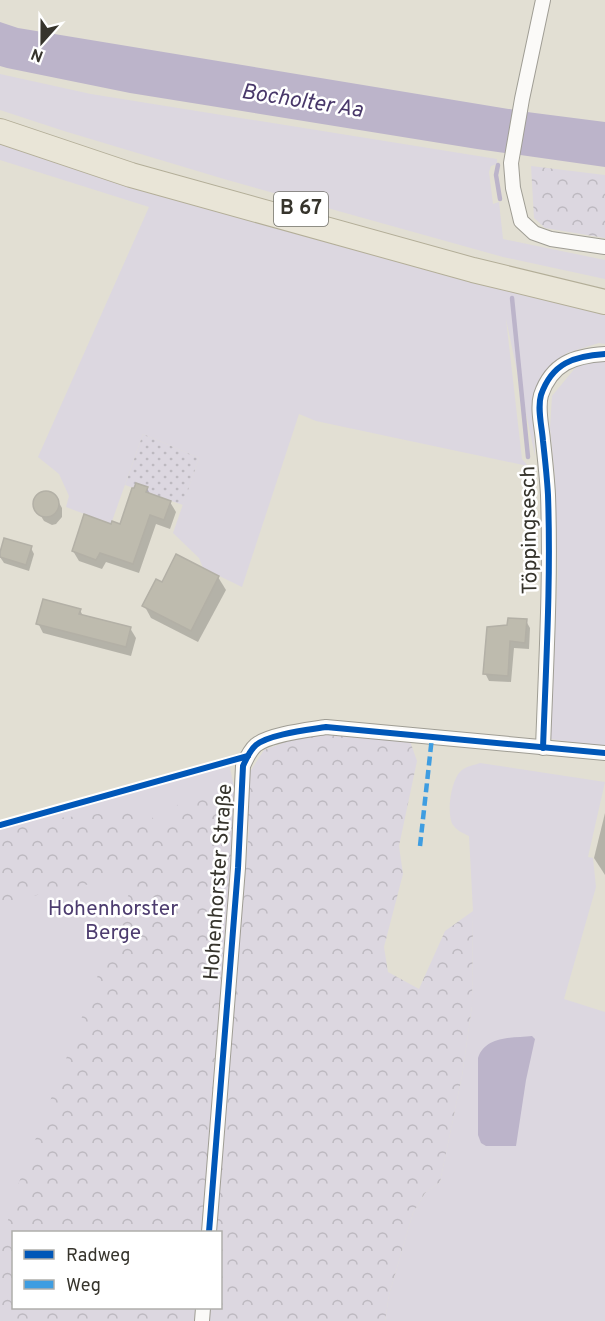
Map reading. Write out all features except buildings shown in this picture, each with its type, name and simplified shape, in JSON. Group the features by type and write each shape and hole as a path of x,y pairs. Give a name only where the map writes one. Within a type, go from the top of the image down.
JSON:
{"highway":[{"name":"B 67","path":"0,118 134,163 474,257 605,287"},
{"name":"B 67","path":"0,131 130,175 472,270 605,302"}],"street":[{"path":"543,0 522,99 512,163 513,188 521,221 534,233 550,238 605,247"},
{"name":"Töppingsesch","path":"543,748 549,552 548,493 540,397 550,376 567,361 588,355 605,354"},
{"name":"Hohenhorster Straße","path":"209,1231 238,868 243,766 255,746 267,739 326,727 605,753"}],"green space":[{"path":"0,74 91,94 497,159 497,164 491,166 489,172 493,204 499,202 503,239 605,260 605,279 503,257 224,179 0,110"},
{"path":"0,142 154,194 571,303 605,315 605,344 599,343 567,353 541,376 533,395 535,456 506,319 522,459 528,466 316,421 299,414 242,587 203,568 199,558 173,533 199,458 143,434 111,524 66,507 69,496 59,474 38,457 149,207 0,160"},
{"path":"531,166 605,175 605,238 545,228 534,218"},
{"path":"597,361 605,362 605,747 550,739 558,573 555,478 550,428 552,396 576,367"},
{"path":"143,434 199,458 183,505 125,485"},
{"path":"325,733 410,741 417,761 399,846 403,874 384,947 388,972 419,989 445,931 473,911 472,1006 462,1076 440,1182 425,1193 413,1213 389,1295 385,1321 208,1321 209,1309 222,1309 222,1231 215,1231 249,828 244,781 264,750 304,735"},
{"name":"Hohenhorster Berge","path":"228,759 235,791 204,1231 12,1231 13,1309 0,1321 0,829 211,767"},
{"path":"480,763 605,782 588,857 593,858 596,887 564,999 605,1012 605,1321 385,1321 389,1295 413,1213 425,1193 440,1182 462,1076 472,1006 473,911 469,836 453,825 450,805 452,788 458,774"},
{"name":"Hohenhorster Berge","path":"232,795 237,826 203,1231 12,1231 12,1309 197,1309 196,1321 0,1321 0,1248 18,1185 133,883 114,879 23,898 0,909 0,832 49,819 147,809 154,820 166,819 180,802"}],"water":[{"name":"Bocholter Aa","path":"0,22 18,28 527,112 605,122 605,167 477,149 130,93 7,68 0,66"},
{"path":"532,1036 535,1039 516,1146 486,1146 481,1143 478,1135 478,1058 482,1051 493,1042"}],"waterway":[{"path":"498,165 496,175 500,199"},
{"path":"512,298 528,457"}],"marked path":[{"path":"420,846 432,737"}],"cycle path":[{"path":"543,748 549,527 548,488 539,406 546,384 558,368 574,359 605,354"},
{"path":"209,1231 238,868 243,766 252,749 270,738 326,727 605,753"},
{"path":"0,825 248,756"}]}
